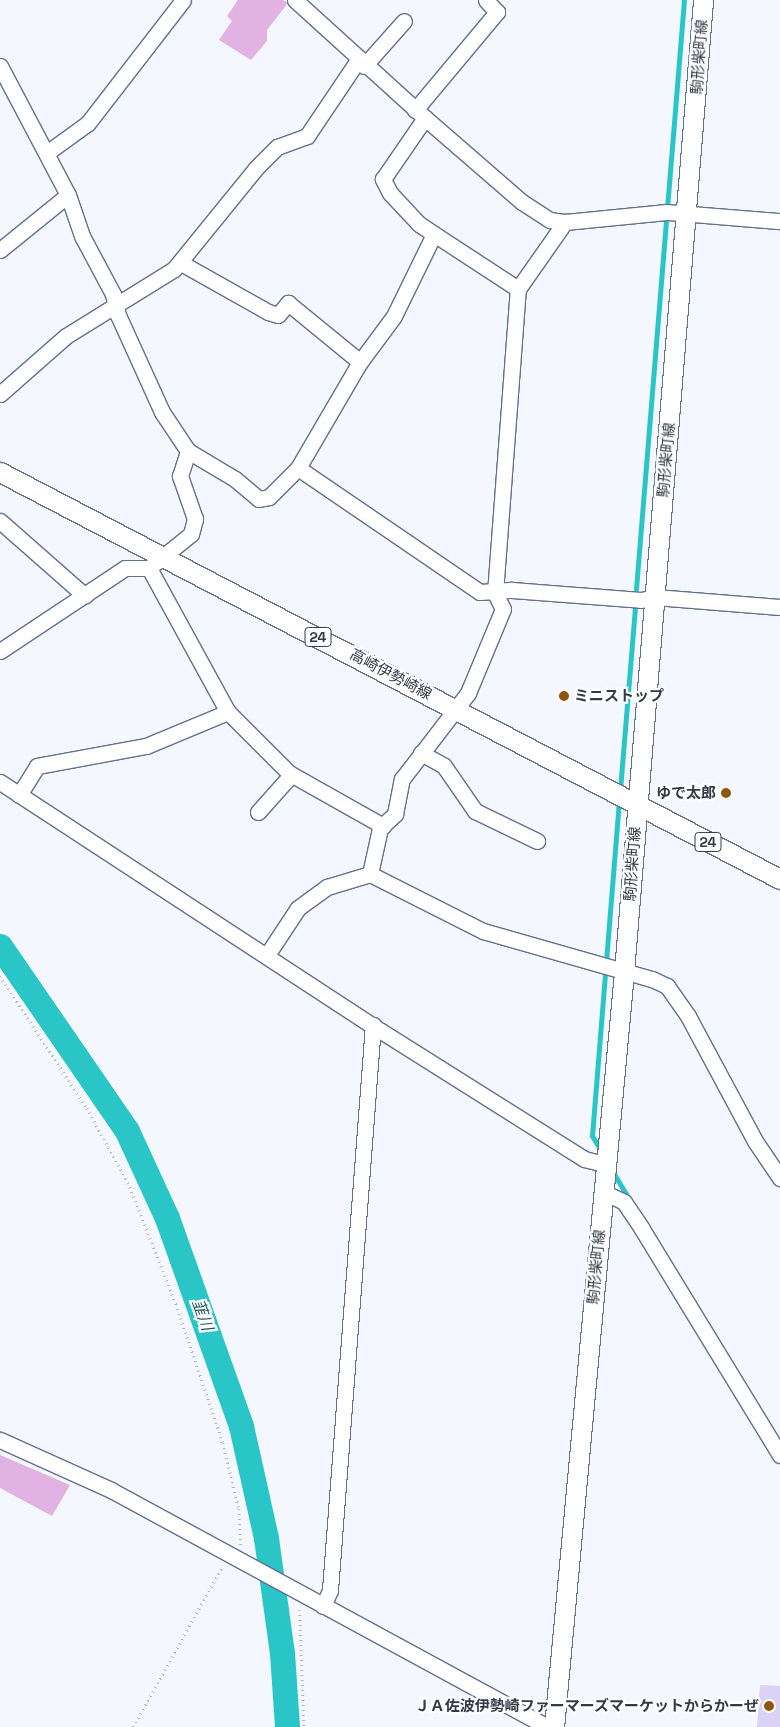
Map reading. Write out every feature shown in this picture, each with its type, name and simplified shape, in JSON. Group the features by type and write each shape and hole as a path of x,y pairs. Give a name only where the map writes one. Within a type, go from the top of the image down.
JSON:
{"main road":[{"name":"駒形柴町線","path":"554,1727 604,1164 624,972 636,804 687,214 703,0"},
{"name":"高崎伊勢崎線","path":"0,472 780,879"}],"street":[{"path":"48,152 88,123 183,0"},
{"path":"295,0 361,63 420,114 522,202 550,220 565,222 667,212 780,222"},
{"path":"486,0 497,12 420,114 383,179 390,193 419,224 518,289"},
{"path":"0,394 66,336 181,263 256,168 277,147 307,136 361,63 404,21"},
{"path":"0,66 48,152 68,195 82,236 116,303 118,315 162,412 188,451 236,478 259,499 269,497 298,468 360,362 394,316 434,234"},
{"path":"0,250 68,195"},
{"path":"370,874 383,826 395,814 402,779 420,753 468,693 503,609 496,593 518,289 565,222"},
{"path":"181,263 268,312 278,314 288,303 360,362"},
{"path":"0,651 85,596 124,568 149,568 191,534 195,519 180,476 188,451"},
{"path":"298,468 480,592 496,593 512,590 641,600 654,597 780,607"},
{"path":"0,521 85,596"},
{"path":"149,568 228,712 291,775 383,826"},
{"path":"19,795 37,766 146,746 228,712"},
{"path":"420,753 444,766 475,811 537,842"},
{"path":"258,812 291,775"},
{"path":"0,782 584,1159 604,1164"},
{"path":"268,955 298,908 327,887 370,874 483,931 667,986 688,1016 755,1141 780,1178"},
{"path":"323,1606 330,1590 374,1025"},
{"path":"603,1192 624,1202 633,1215 780,1455"},
{"path":"0,1440 111,1490 547,1727"}],"path":[{"path":"0,976 87,1108 130,1187 154,1244 223,1443 239,1509 242,1544 233,1556 133,1727"},
{"path":"300,1594 304,1727"}],"shaded area":[{"path":"238,0 283,0 288,3 267,30 267,41 251,60 219,40 232,21 227,16"},
{"path":"0,1455 70,1485 52,1516 0,1488"}],"building":[{"name":"ＪＡ佐波伊勢崎ファーマーズマーケットからかーぜ","path":"760,1685 780,1686 780,1727 757,1727"}],"waterway":[{"path":"636,589 684,0"},
{"path":"620,790 635,607"},
{"path":"601,1151 592,1136 619,800"},
{"name":"韮川","path":"0,946 127,1131 167,1218 241,1426 266,1538 282,1653 287,1727"},
{"path":"612,1170 630,1200"}],"place":[{"name":"ミニストップ","path":"564,696"},
{"name":"ゆで太郎","path":"726,793"},
{"name":"ＪＡ佐波伊勢崎ファーマーズマーケットからかーぜ","path":"769,1706"}]}
